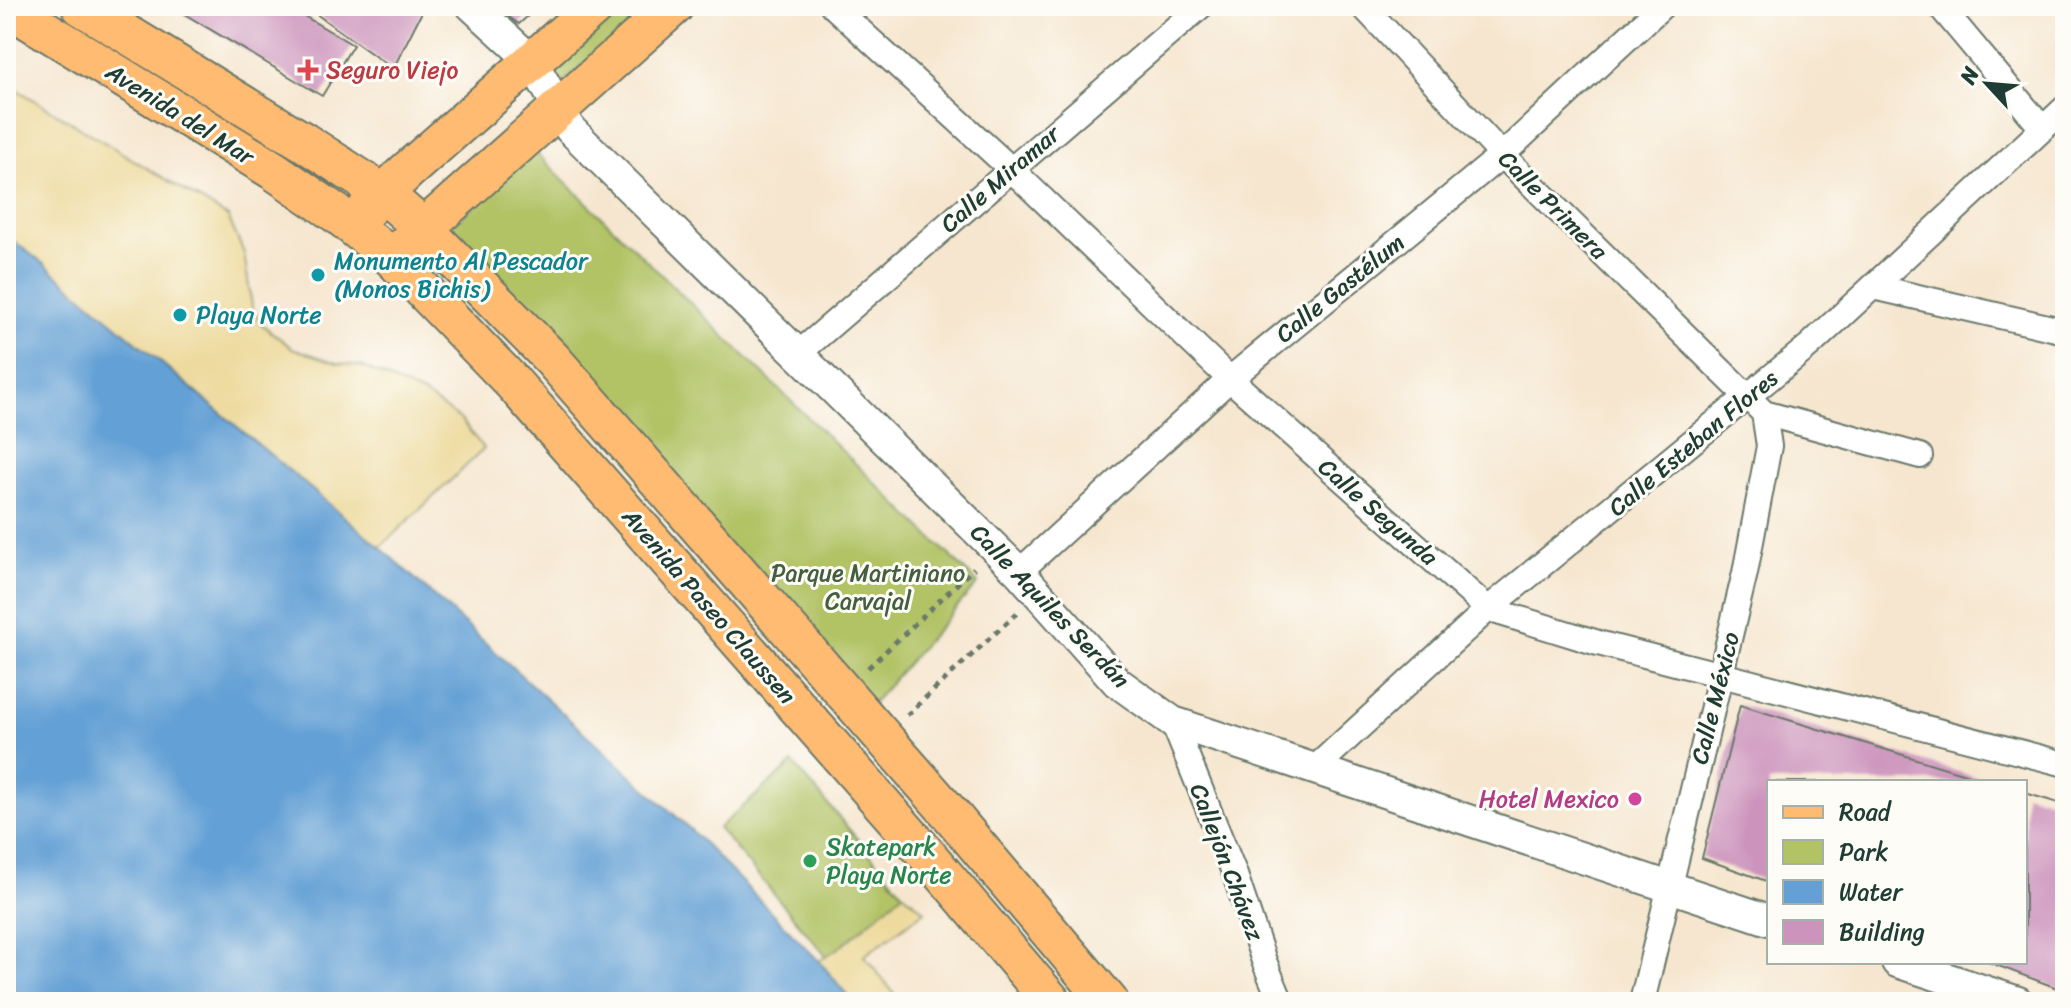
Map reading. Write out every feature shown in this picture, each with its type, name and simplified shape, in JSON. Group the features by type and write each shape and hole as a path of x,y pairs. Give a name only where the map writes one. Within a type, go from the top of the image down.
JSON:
{"main road":[{"name":"Avenida del Mar","path":"6,6 273,170 351,225"},
{"name":"Avenida del Mar","path":"81,6 384,194 423,228"},
{"path":"351,225 595,6"},
{"path":"392,258 674,6"},
{"name":"Avenida Paseo Claussen","path":"351,225 392,258 513,383 922,849 1052,1002"},
{"name":"Avenida Paseo Claussen","path":"423,228 552,359 883,737 1109,1002"}],"street":[{"path":"472,6 532,61"},
{"name":"Calle Segunda","path":"833,6 1011,169 1230,379 1488,609 1598,643 2065,764"},
{"name":"Calle Miramar","path":"799,353 1201,6"},
{"name":"Calle Primera","path":"1363,6 1502,155 1756,406"},
{"name":"Calle Gastélum","path":"1029,582 1230,379 1502,155 1662,6"},
{"path":"1940,6 2042,128"},
{"name":"Calle Aquiles Serdán","path":"532,61 570,129 1029,582 1117,682 1173,722 1767,919"},
{"name":"Calle Esteban Flores","path":"1314,769 1488,609 1756,406 1874,287 2065,108"},
{"path":"1874,287 2065,331"},
{"path":"1756,406 1920,456"},
{"name":"Calle México","path":"1642,1002 1745,573 1767,461 1769,446 1756,406"},
{"name":"Callejón Chávez","path":"1173,722 1234,872 1281,1002"},
{"path":"1903,964 2018,1002"}],"path":[{"path":"844,692 995,548"},
{"path":"883,737 1029,582"}],"green space":[{"path":"620,6 651,6 561,84 552,70"},
{"name":"Parque Martiniano Carvajal","path":"534,151 978,583 869,707 443,234"},
{"name":"Skatepark Playa Norte","path":"793,763 903,893 828,958 718,828"}],"sand":[{"name":"Playa Norte","path":"6,83 228,217 244,253 252,307 260,323 292,348 337,363 361,366 425,395 460,419 484,449 380,547 6,235"},
{"path":"903,893 925,911 864,956 901,1002 853,1002 819,961 843,945"}],"water":[{"path":"6,235 380,547 690,829 819,961 853,1002 6,1002"}],"building":[{"name":"Seguro Viejo","path":"171,6 287,6 353,45 322,96"},
{"path":"305,6 425,6 393,69"},
{"path":"494,6 539,6 519,24"},
{"path":"1740,705 1985,780 1767,780 1767,881 1702,858"},
{"path":"2027,794 2065,805 2065,991 1993,964 2027,964"}],"place":[{"name":"Seguro Viejo","path":"308,70"},
{"name":"Monumento Al Pescador (Monos Bichis)","path":"318,275"},
{"name":"Playa Norte","path":"180,315"},
{"name":"Hotel Mexico","path":"1635,799"},
{"name":"Skatepark Playa Norte","path":"810,861"}]}
